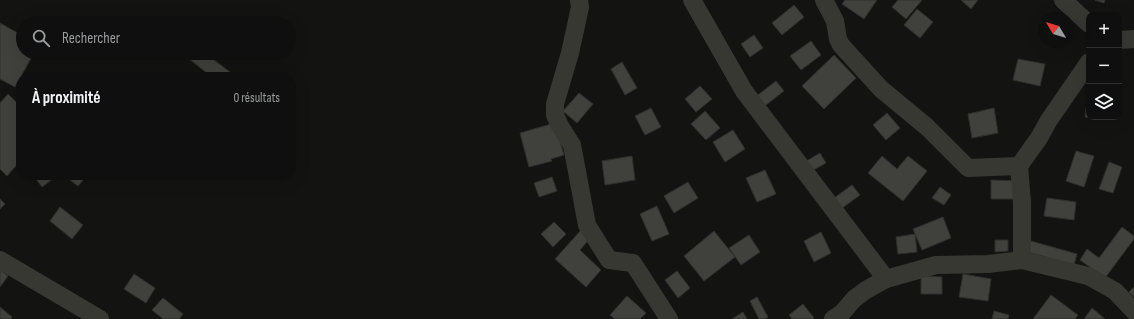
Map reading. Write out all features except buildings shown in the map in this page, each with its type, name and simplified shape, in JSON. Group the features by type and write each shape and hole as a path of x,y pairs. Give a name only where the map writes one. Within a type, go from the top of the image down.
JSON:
{"street":[{"path":"579,0 580,7 570,53 555,104 556,115 560,126 572,145 587,225 609,260 633,263 669,319"},
{"path":"692,0 744,91 886,279"},
{"path":"824,0 835,21 838,39 841,45 881,89 927,127 968,168 1019,166"},
{"path":"1063,0 1086,21"},
{"path":"1122,40 1134,39"},
{"path":"1022,260 1022,203 1019,166 1086,66"},
{"path":"0,260 100,319"},
{"path":"833,319 842,313 854,299 866,290 886,279 936,265 988,264 1022,260 1088,276 1115,291 1134,311"}]}
